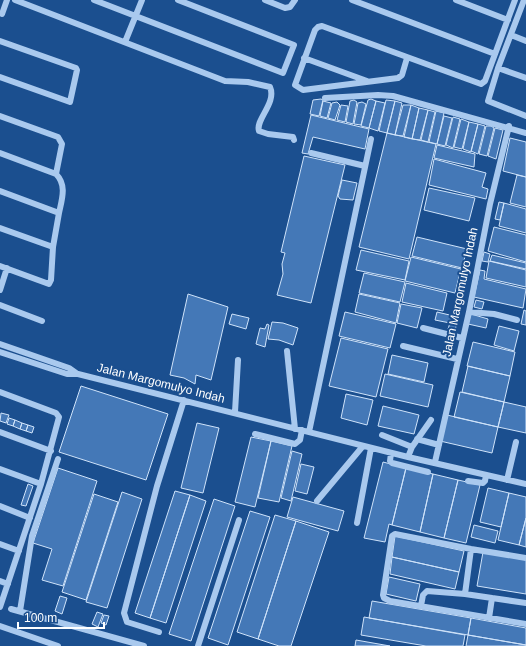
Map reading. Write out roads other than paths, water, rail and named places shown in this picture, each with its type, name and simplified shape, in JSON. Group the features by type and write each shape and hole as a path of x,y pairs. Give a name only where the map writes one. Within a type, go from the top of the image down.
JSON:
{"street":[{"path":"2,14 7,0"},
{"path":"15,0 225,81 248,82 270,87 272,96 264,116 259,123 259,131 268,134 293,137 294,140"},
{"path":"94,0 283,73 294,45 178,0"},
{"path":"125,42 142,0"},
{"path":"265,0 285,8 290,7 295,0"},
{"path":"352,0 495,54"},
{"path":"456,0 508,20"},
{"path":"481,84 485,81 515,0"},
{"path":"525,2 498,68 488,101 526,116"},
{"path":"408,58 402,75 398,78 300,89 297,87 295,82 315,30 322,26 481,84 491,89"},
{"path":"511,36 526,41"},
{"path":"0,41 76,68 77,70 70,102 0,77"},
{"path":"304,58 369,82"},
{"path":"498,68 526,78"},
{"path":"325,98 385,94 509,126 526,132"},
{"path":"0,116 61,140 62,144 56,174"},
{"name":"Jalan Margomulyo Indah","path":"435,462 457,358 469,312 490,204 509,126"},
{"path":"309,432 364,166 371,139"},
{"path":"0,153 56,174 62,179 63,186 53,247 51,280 49,284 0,266"},
{"path":"311,153 364,166"},
{"path":"0,191 59,213"},
{"path":"0,228 53,247"},
{"path":"0,290 7,268"},
{"path":"0,305 42,322"},
{"path":"469,312 494,314 517,320"},
{"path":"423,328 462,338"},
{"path":"0,344 69,368 76,373"},
{"path":"403,346 457,358"},
{"path":"287,351 295,429"},
{"path":"0,352 52,370 67,374 76,373"},
{"path":"235,412 238,360"},
{"name":"Jalan Margomulyo Indah","path":"76,373 235,412 362,446 526,484"},
{"path":"0,392 56,413 58,417 58,423 41,484 0,607"},
{"path":"159,632 127,622 124,613 157,486 184,400"},
{"path":"408,457 412,447 431,420"},
{"path":"255,434 295,444 300,440 302,430"},
{"path":"0,432 50,451"},
{"path":"382,435 412,447"},
{"path":"417,439 438,445"},
{"path":"507,480 516,442"},
{"path":"317,501 362,446"},
{"path":"357,523 371,448"},
{"path":"391,453 390,461 392,463 428,472"},
{"path":"20,611 32,536 58,459"},
{"path":"0,469 41,484"},
{"path":"468,481 482,483 485,481 486,475"},
{"path":"0,506 30,518"},
{"path":"198,646 239,520"},
{"path":"526,558 393,535 383,595 384,598 390,601 526,624"},
{"path":"0,544 19,551"},
{"path":"465,594 471,549"},
{"path":"0,581 8,584"},
{"path":"421,606 423,595 427,591 465,594 526,603"},
{"path":"489,618 492,598"},
{"path":"12,609 144,646"},
{"path":"0,626 58,646"}]}
